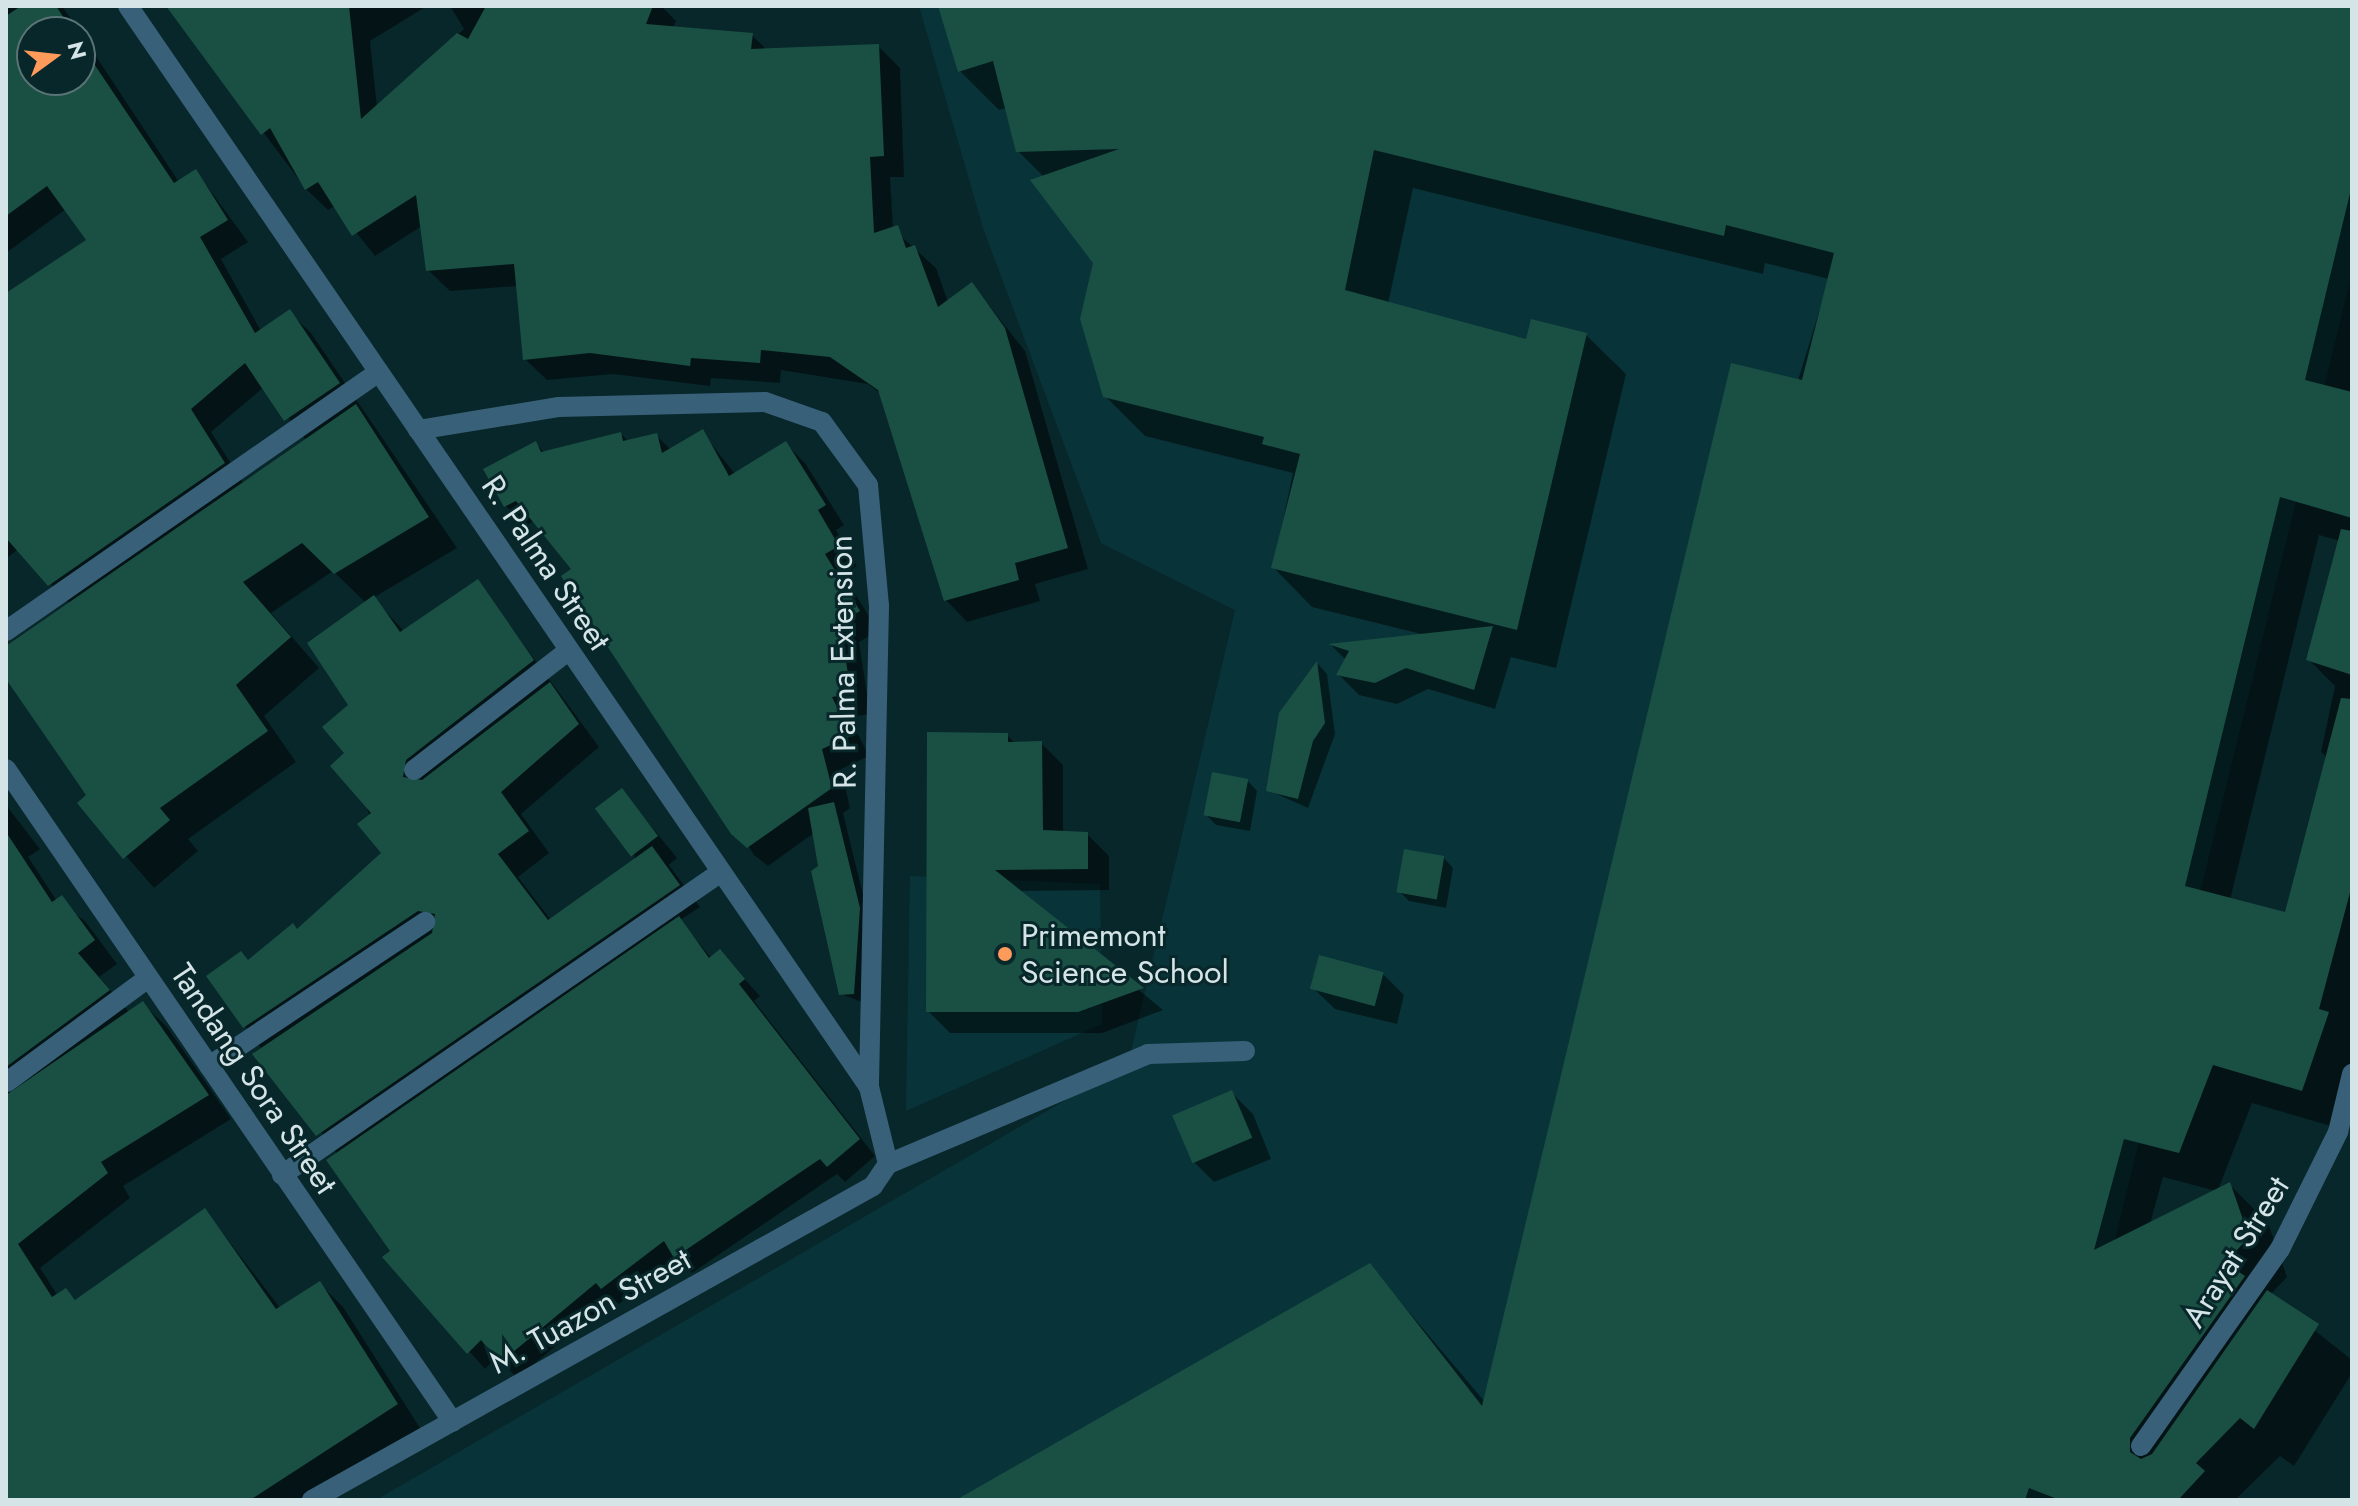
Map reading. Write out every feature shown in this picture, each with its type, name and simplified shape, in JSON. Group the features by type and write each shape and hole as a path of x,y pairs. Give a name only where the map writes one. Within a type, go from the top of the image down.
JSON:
{"street":[{"name":"R. Palma Street","path":"128,6 869,1087 888,1164"},
{"path":"6,631 378,372"},
{"name":"R. Palma Extension","path":"418,430 559,407 765,402 822,422 868,485 879,606 869,1087"},
{"path":"414,770 569,650"},
{"name":"Tandang Sora Street","path":"6,771 453,1422"},
{"path":"282,1175 721,872"},
{"path":"209,1066 425,922"},
{"path":"7,1082 148,978"},
{"path":"888,1164 1148,1054 1245,1051"},
{"name":"Arayat Street","path":"2141,1446 2280,1249 2345,1132 2352,1074"},
{"name":"M. Tuazon Street","path":"312,1500 873,1186 888,1164"}],"shaded area":[{"path":"919,6 2352,6 2352,273 2051,1500 376,1500 1128,1064 1235,610 1101,543 983,228"},
{"name":"Primemont Science School","path":"910,876 1100,884 1102,1024 906,1111"}],"building":[{"path":"21,6 56,6 63,16 16,16 16,96 96,96 96,67 174,183 196,169 228,220 200,237 255,333 290,309 340,383 284,421 245,363 191,409 225,463 48,586 6,538 6,293 86,240 47,186 6,216 6,16"},
{"path":"166,6 349,6 361,119 457,33 468,39 486,6 653,6 646,24 753,33 751,49 879,44 884,156 870,157 874,233 898,225 906,248 915,245 938,307 972,282 1005,328 1068,548 1015,563 1019,580 944,601 878,390 830,357 761,350 760,363 691,358 690,366 590,353 523,360 514,264 426,271 416,195 352,236 318,182 305,190 270,128 261,135"},
{"path":"938,6 2352,6 2352,185 2305,380 2352,392 2352,518 2280,497 2185,886 2285,912 2341,698 2352,699 2352,885 2319,1009 2329,1012 2302,1091 2213,1065 2179,1153 2124,1139 2094,1250 2230,1182 2249,1237 2225,1263 2245,1276 2130,1438 2130,1452 2141,1459 2152,1454 2267,1290 2319,1324 2254,1429 2240,1418 2196,1463 2205,1471 2178,1500 2060,1500 2029,1488 2025,1500 956,1500 1370,1263 1482,1406 1731,363 1802,380 1834,253 1726,225 1724,236 1374,150 1345,290 1526,339 1531,319 1587,333 1517,630 1271,568 1300,454 1262,444 1264,437 1103,397 1080,319 1093,263 1030,180 1119,149 1016,152 993,61 958,72"},
{"path":"356,404 429,517 334,574 302,543 243,582 291,637 236,685 268,731 160,808 170,820 123,859 77,803 86,795 6,679 6,646"},
{"path":"703,429 729,476 786,441 826,505 818,510 839,546 825,554 860,611 840,622 851,694 832,697 851,736 822,749 832,788 747,848 731,834 561,576 571,569 516,501 504,507 483,469 536,441 541,452 621,432 623,441 657,433 662,453"},
{"path":"2341,529 2352,531 2352,675 2306,660"},
{"path":"478,579 534,660 406,760 403,777 422,780 550,682 579,724 501,792 529,831 498,854 548,920 652,846 680,885 316,1136 252,1054 432,933 435,914 418,911 243,1028 206,976 241,951 248,960 293,923 297,929 381,853 357,824 371,813 330,766 344,753 322,727 348,705 307,643 374,595 400,632"},
{"path":"1493,626 1474,690 1406,668 1375,683 1336,675 1349,651 1328,644"},
{"path":"1317,661 1325,723 1313,741 1298,799 1266,791 1279,713"},
{"path":"927,732 1008,733 1008,742 1042,741 1043,830 1088,832 1088,869 995,870 1144,988 1078,1012 926,1012"},
{"path":"1212,772 1248,779 1240,822 1204,815"},
{"path":"622,788 658,836 631,856 595,808"},
{"path":"834,802 860,908 854,994 839,995 811,871 818,866 808,808"},
{"path":"6,832 52,902 62,895 95,940 78,953 110,990 6,1067"},
{"path":"1404,849 1444,856 1437,899 1396,892"},
{"path":"679,916 709,958 720,949 745,979 739,984 860,1139 827,1167 820,1159 674,1258 664,1241 601,1289 596,1283 500,1363 481,1340 467,1354 382,1257 390,1251 326,1160"},
{"path":"1319,955 1384,972 1375,1006 1310,989"},
{"path":"143,1001 209,1095 101,1162 108,1173 18,1244 52,1297 66,1288 75,1300 205,1208 276,1309 320,1281 398,1404 250,1500 6,1500 6,1095"},
{"path":"1232,1090 1252,1138 1192,1163 1172,1115"}],"place":[{"name":"Primemont Science School","path":"1005,954"}]}
